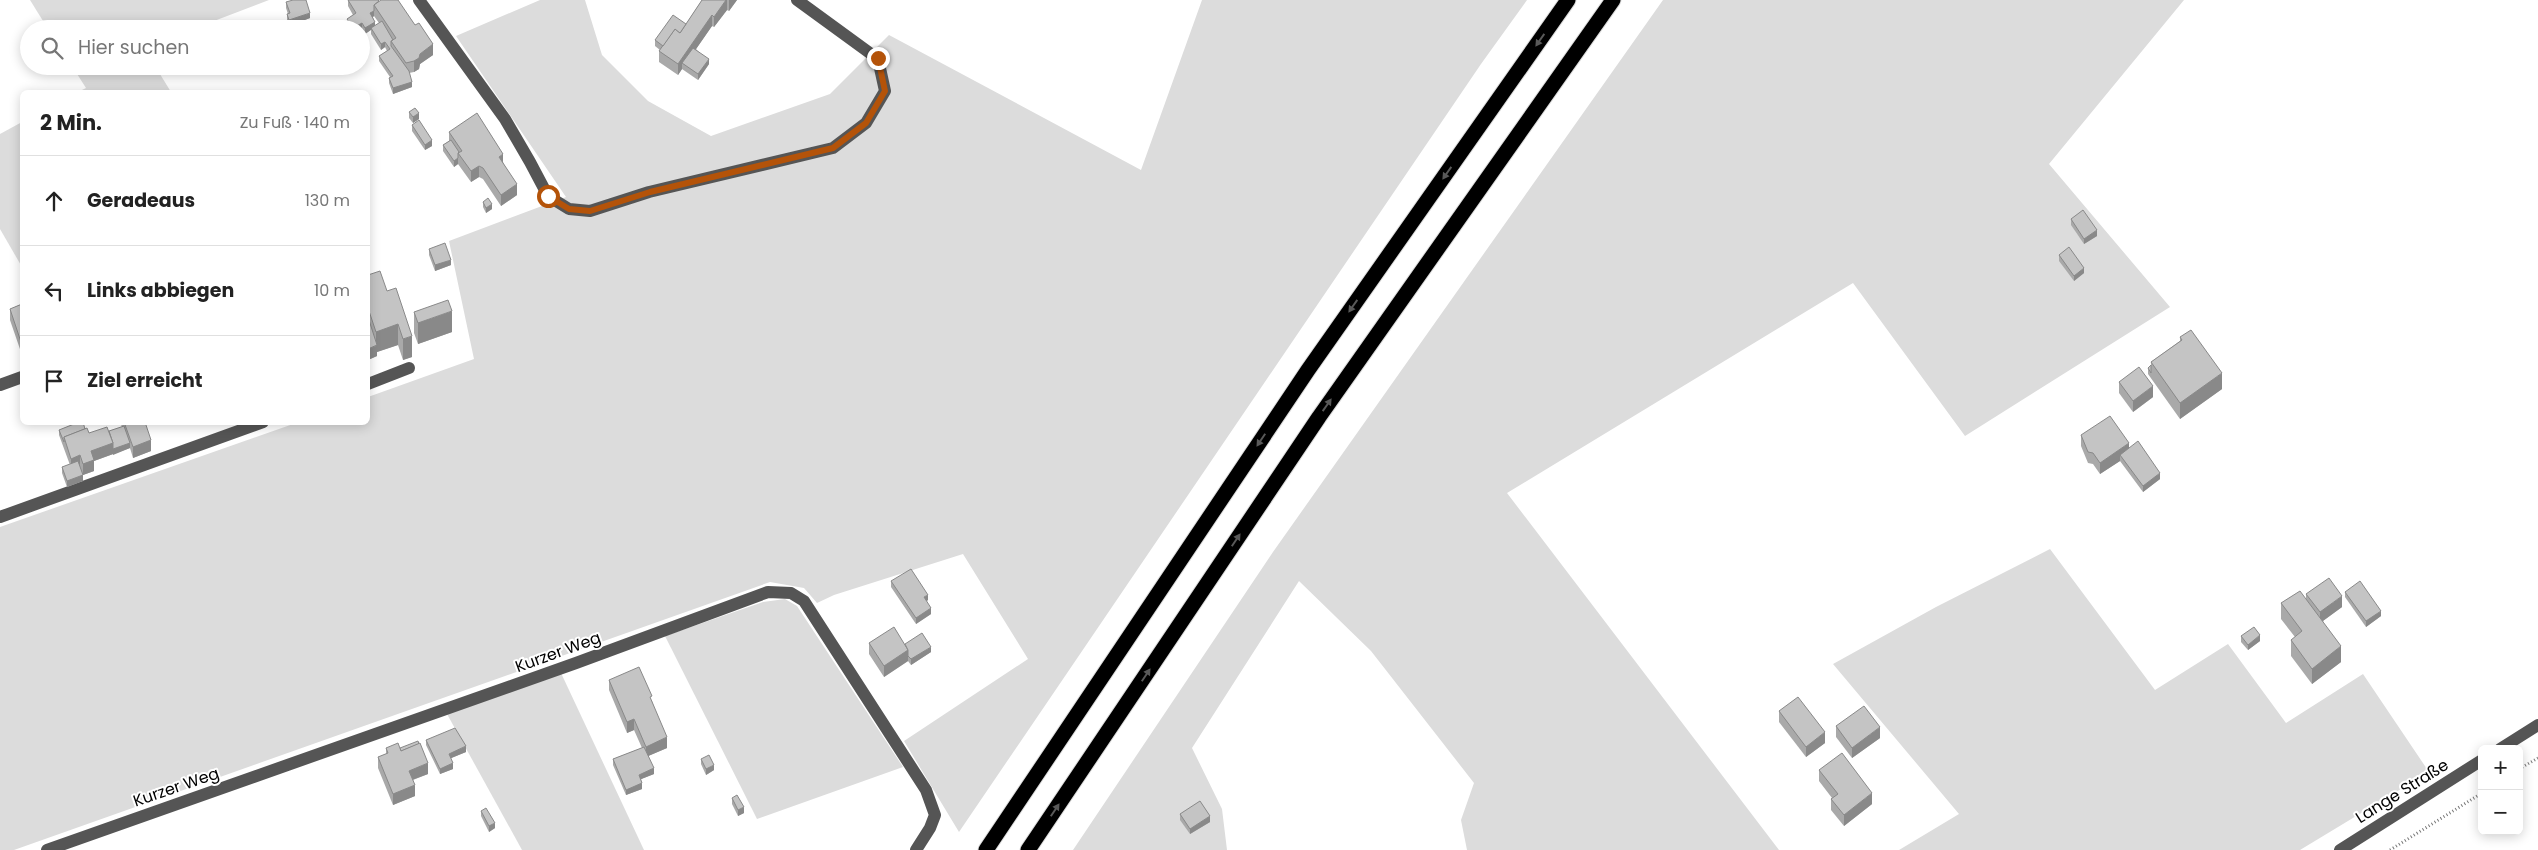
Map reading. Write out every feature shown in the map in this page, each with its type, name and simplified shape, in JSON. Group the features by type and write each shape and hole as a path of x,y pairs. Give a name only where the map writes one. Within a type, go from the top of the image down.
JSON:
{"highway":[{"path":"986,850 1308,370 1568,0"},
{"path":"1028,850 1319,417 1613,0"}],"street":[{"path":"419,0 505,119 548,196 569,209 590,211 650,192 833,148 866,123 885,91 878,58 797,0"},
{"path":"370,383 408,368"},
{"path":"0,385 20,378"},
{"path":"0,517 256,425"},
{"name":"Kurzer Weg","path":"47,850 567,666 768,592 790,593 804,601 926,790 935,815 930,828 916,850"},
{"path":"2506,745 2538,725"},
{"name":"Lange Straße","path":"2340,850 2478,763"}],"path":[{"path":"2523,767 2538,758"},
{"path":"2390,850 2478,795"}],"shaded area":[{"path":"30,0 269,0 217,20 42,20"},
{"path":"540,0 585,0 602,55 648,101 711,136 830,94 889,35 1141,170 1202,0 1527,0 1481,64 959,832 904,741 1028,659 963,554 834,595 817,603 804,588 770,582 14,850 0,850 0,527 290,425 370,425 370,396 474,359 449,241 566,197 456,36"},
{"path":"1663,0 2184,0 2049,164 2170,307 1965,436 1853,283 1507,493 1779,850 1467,850 1461,820 1474,783 1371,651 1299,581 1192,748 1222,809 1227,850 1073,850 1273,552"},
{"path":"78,75 161,75 170,90 82,90 86,88"},
{"path":"20,123 20,264 0,229 0,134"},
{"path":"2050,549 2155,690 2228,644 2286,723 2363,674 2429,772 2300,850 1899,850 1959,814 1833,664 1936,607"},
{"path":"785,599 797,606 903,767 757,819 665,636 763,602"},
{"path":"561,673 644,850 522,850 447,714"}],"building":[{"path":"306,0 310,13 289,20 287,14 290,13 286,2"},
{"path":"348,0 379,1 374,5 374,11 370,13 375,22 370,25 370,20 348,20 356,13"},
{"path":"381,0 398,0 415,25 419,23 433,44 414,61 406,63 391,41 396,38 374,5"},
{"path":"702,0 726,0 714,17 712,15 678,64 659,51 675,29 680,33"},
{"path":"673,15 686,24 680,33 675,29 663,46 655,40"},
{"path":"382,21 393,40 391,41 391,46 409,71 412,82 393,88 389,78 393,76 379,56 390,49 385,42 381,44 371,28"},
{"path":"693,48 709,59 698,74 682,63"},
{"path":"415,108 419,113 413,117 409,112"},
{"path":"477,113 503,154 499,157 517,184 501,195 483,168 479,166 471,171 458,153 462,151 449,132"},
{"path":"419,120 432,140 425,145 412,125"},
{"path":"451,140 459,152 458,158 454,161 443,145"},
{"path":"488,198 492,204 486,208 483,202"},
{"path":"2083,210 2097,230 2084,239 2071,219"},
{"path":"445,243 451,260 435,265 429,249"},
{"path":"2069,247 2084,268 2074,276 2059,255"},
{"path":"380,271 387,291 396,288 412,336 403,339 398,324 376,332 370,314 370,274"},
{"path":"448,300 452,311 418,323 414,312"},
{"path":"20,305 20,339 10,309"},
{"path":"370,323 377,345 370,348"},
{"path":"2191,330 2222,373 2180,403 2151,362 2182,340 2180,337"},
{"path":"2139,367 2153,386 2133,401 2119,382"},
{"path":"2110,416 2129,443 2100,463 2093,453 2088,452 2081,435"},
{"path":"72,425 84,425 85,429 64,437 64,442 59,430"},
{"path":"125,425 146,425 151,440 133,447"},
{"path":"124,426 130,443 113,449 109,431"},
{"path":"107,427 113,443 91,451 94,460 83,464 80,455 71,459 64,437 87,428 89,433"},
{"path":"2138,441 2160,473 2143,486 2120,455"},
{"path":"78,461 83,475 67,481 62,467"},
{"path":"911,569 928,595 924,597 931,608 916,618 891,581"},
{"path":"2329,578 2342,596 2320,612 2306,594"},
{"path":"2360,581 2381,611 2366,621 2345,592"},
{"path":"2300,591 2341,646 2312,669 2291,640 2302,631 2281,603"},
{"path":"894,627 908,650 884,666 869,643"},
{"path":"2254,627 2260,635 2248,645 2241,636"},
{"path":"922,633 931,647 911,659 908,656 905,644"},
{"path":"639,667 667,737 646,747 634,719 627,722 609,680"},
{"path":"1798,697 1825,732 1806,747 1779,711"},
{"path":"1864,706 1880,727 1852,748 1836,726"},
{"path":"455,728 466,746 449,754 453,763 440,769 426,740"},
{"path":"418,741 419,744 401,751 400,748"},
{"path":"398,743 401,751 420,743 428,763 409,771 415,785 393,794 378,757 388,753 386,748"},
{"path":"644,747 654,768 639,775 642,783 626,790 613,759"},
{"path":"1842,753 1872,793 1844,815 1831,799 1838,794 1819,770"},
{"path":"709,755 714,765 706,769 701,759"},
{"path":"737,795 744,807 738,810 732,798"},
{"path":"1200,801 1210,816 1190,829 1180,814"},
{"path":"486,808 495,823 489,826 481,811"}],"route":[{"path":"548,196 569,209 590,211 650,192 833,148 866,123 885,91 878,58"}]}
